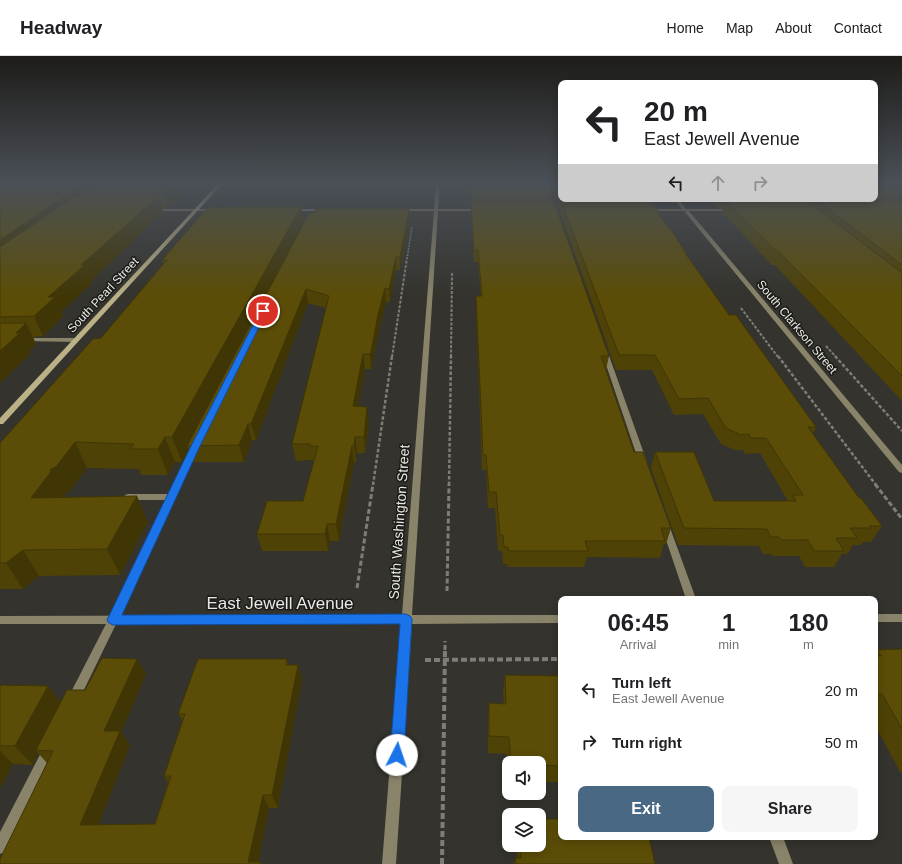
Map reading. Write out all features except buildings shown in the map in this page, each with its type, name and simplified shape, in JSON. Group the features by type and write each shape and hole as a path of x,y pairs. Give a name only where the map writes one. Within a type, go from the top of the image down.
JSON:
{"street":[{"name":"South Pearl Street","path":"0,422 186,221"},
{"name":"South Washington Street","path":"389,864 436,221"},
{"name":"South Clarkson Street","path":"694,221 902,470"},
{"path":"16,340 76,340"},
{"path":"602,344 646,470"},
{"path":"70,706 199,440"},
{"path":"116,497 172,497"},
{"path":"662,515 690,596"},
{"path":"878,618 902,618"},
{"name":"East Jewell Avenue","path":"0,620 558,619"},
{"path":"0,847 53,741"},
{"path":"777,840 786,864"}],"path":[{"path":"357,588 412,225"},
{"path":"447,591 452,264"},
{"path":"738,305 902,520"},
{"path":"442,864 445,641"},
{"path":"425,660 558,660"}],"route":[{"path":"263,311 195,446 113,620 406,619 397,755"}]}
